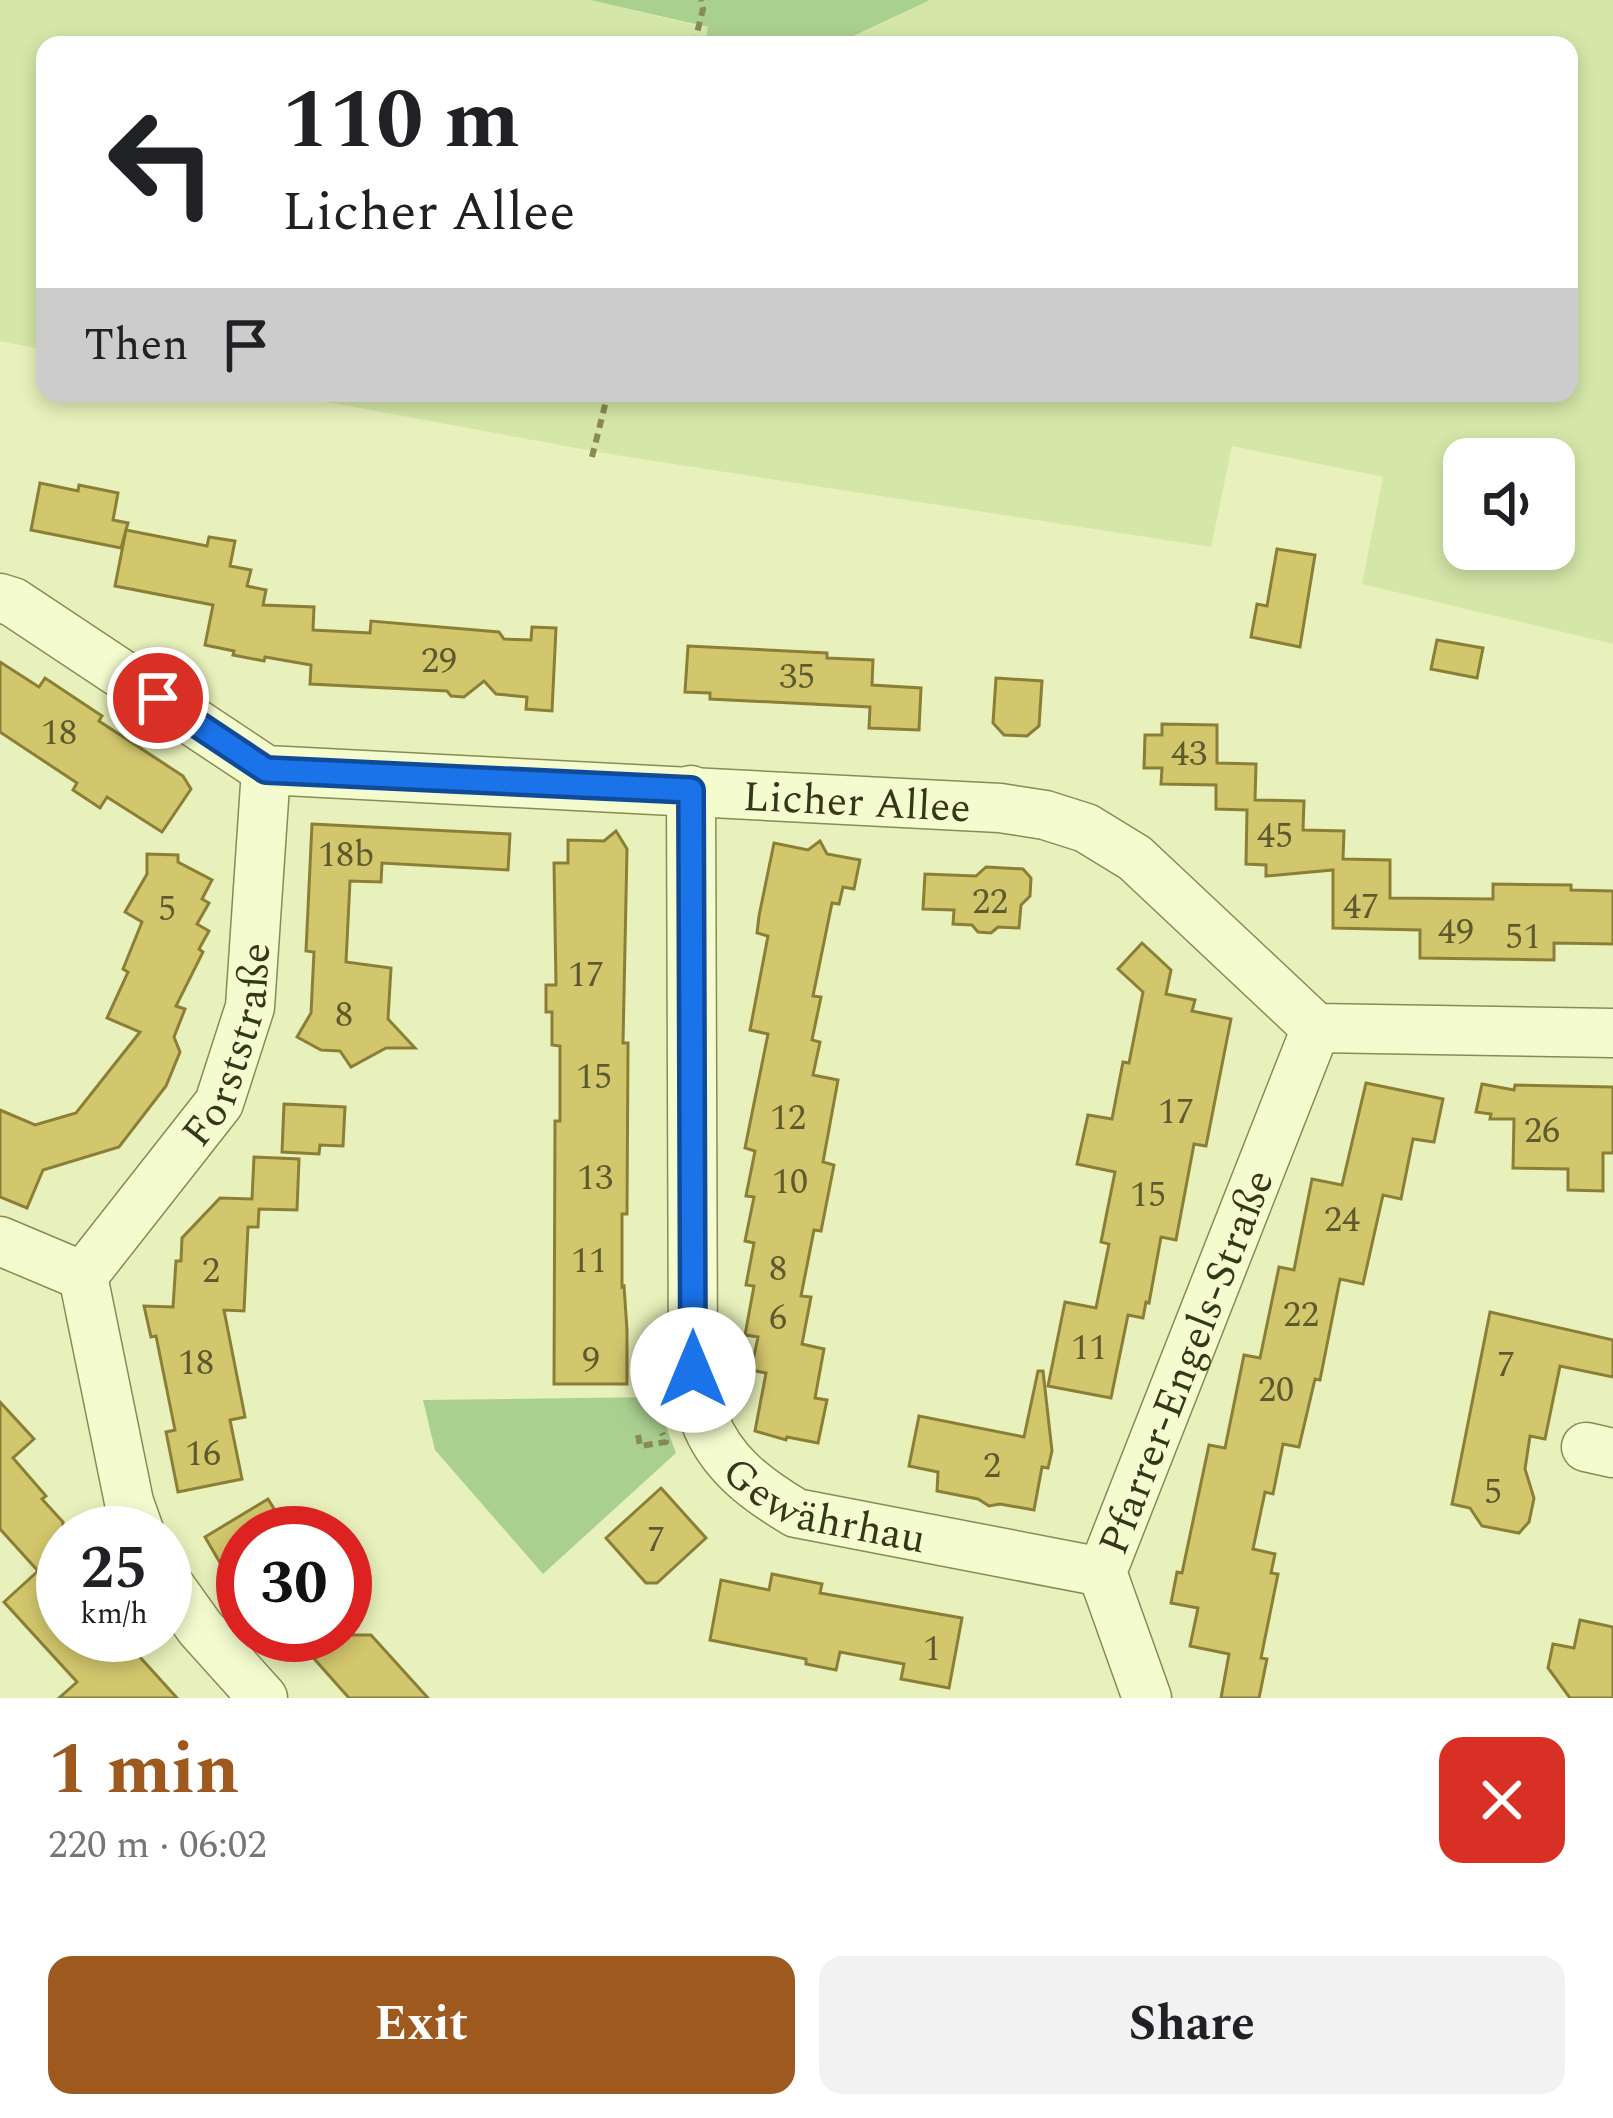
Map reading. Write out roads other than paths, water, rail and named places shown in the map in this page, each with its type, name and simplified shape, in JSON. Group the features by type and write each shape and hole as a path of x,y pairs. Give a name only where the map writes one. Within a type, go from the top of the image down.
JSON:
{"street":[{"path":"0,598 14,602 266,770"},
{"name":"Licher Allee","path":"266,770 691,790 1000,808 1046,815 1086,828 1135,858 1316,1028"},
{"name":"Forststraße","path":"83,1276 219,1102 250,1007 266,770"},
{"name":"Gewährhau","path":"691,790 693,1370 713,1437 723,1455 758,1491 796,1514 1102,1572"},
{"path":"1316,1028 1613,1033"},
{"name":"Pfarrer-Engels-Straße","path":"1147,1698 1102,1572 1316,1028"},
{"path":"0,1241 83,1276 130,1506"},
{"path":"192,1617 263,1698"}]}
